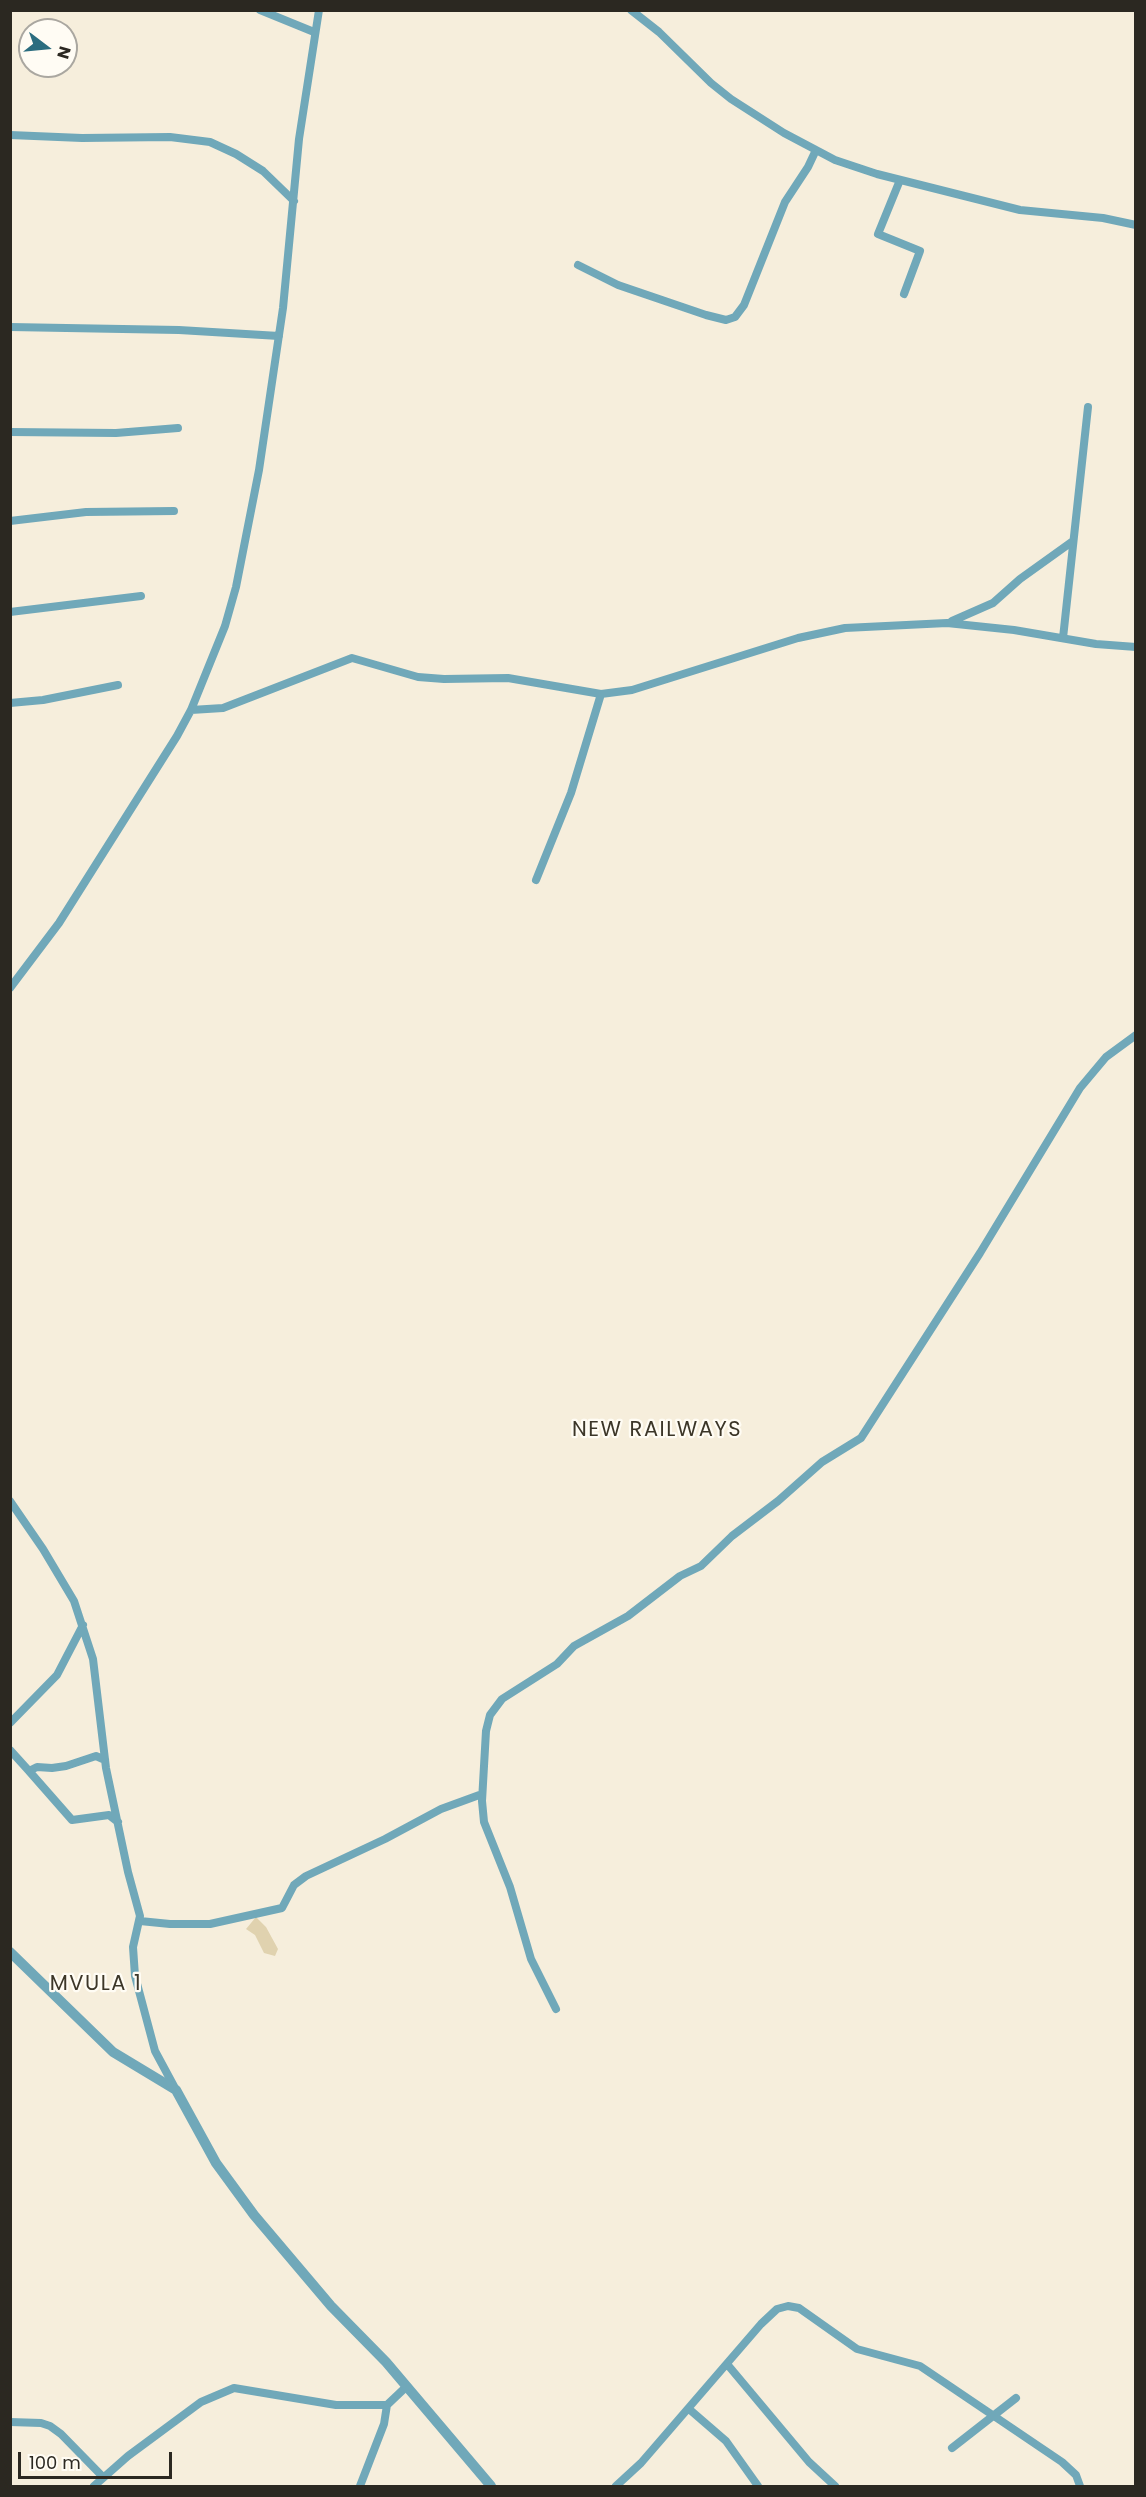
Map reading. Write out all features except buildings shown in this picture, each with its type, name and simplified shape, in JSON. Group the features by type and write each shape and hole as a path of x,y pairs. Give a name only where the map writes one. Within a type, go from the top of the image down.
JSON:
{"street":[{"path":"260,10 314,32"},
{"path":"10,988 59,923 191,710 219,644 236,587 259,470 279,336 299,139 319,10"},
{"path":"631,10 659,32 711,83 731,99 784,133 855,168 1020,210 1103,218 1136,225"},
{"path":"10,135 170,138 210,142 236,154 263,171 294,201"},
{"path":"578,266 618,285 706,315 726,320 735,317 744,305 785,202 808,167 816,150"},
{"path":"900,180 878,234 920,251 904,294"},
{"path":"10,327 179,330 279,336"},
{"path":"1063,638 1088,407"},
{"path":"10,432 116,433 178,428"},
{"path":"10,522 86,512 174,511"},
{"path":"947,623 973,614 993,603 1020,579 1073,541"},
{"path":"10,612 141,596"},
{"path":"191,710 223,708 352,658 418,677 444,680 508,678 602,694 632,690 822,631 947,623 1014,630 1096,644 1136,647"},
{"path":"10,703 43,700 118,685"},
{"path":"536,880 571,793 602,694"},
{"path":"556,2009 531,1959 510,1887 484,1822 482,1794 486,1731 490,1715 502,1699 557,1664 574,1646 628,1616 680,1576 700,1566 732,1536 778,1501 822,1462 861,1438 980,1253 1080,1088 1106,1057 1136,1035"},
{"path":"10,1501 68,1590 83,1625 95,1668 105,1760 140,1921 133,1947 135,1976 155,2051 216,2163 254,2215 331,2306 386,2362 491,2487"},
{"path":"10,1723 57,1675 83,1625"},
{"path":"10,1750 72,1820 109,1815 118,1822"},
{"path":"29,1771 37,1767 66,1766 96,1756 105,1760"},
{"path":"140,1921 210,1924 282,1908 294,1885 306,1876 346,1859 441,1809 482,1794"},
{"path":"10,1952 113,2052 176,2090"},
{"path":"616,2487 641,2463 761,2324 777,2309 788,2306 799,2308 857,2349 920,2366 1062,2462 1076,2475 1080,2487"},
{"path":"727,2364 809,2462 835,2487"},
{"path":"360,2487 384,2424 387,2405 406,2387"},
{"path":"10,2422 41,2423 50,2426 61,2434 101,2482 201,2402 234,2388 336,2405 387,2405"},
{"path":"952,2448 1016,2398"},
{"path":"689,2409 726,2441 758,2487"}],"shaded area":[{"path":"256,1917 266,1927 278,1949 275,1956 264,1953 255,1935 246,1929"}],"district":[{"name":"NEW RAILWAYS","path":"657,1431"},
{"name":"MVULA 1","path":"96,1985"}]}
